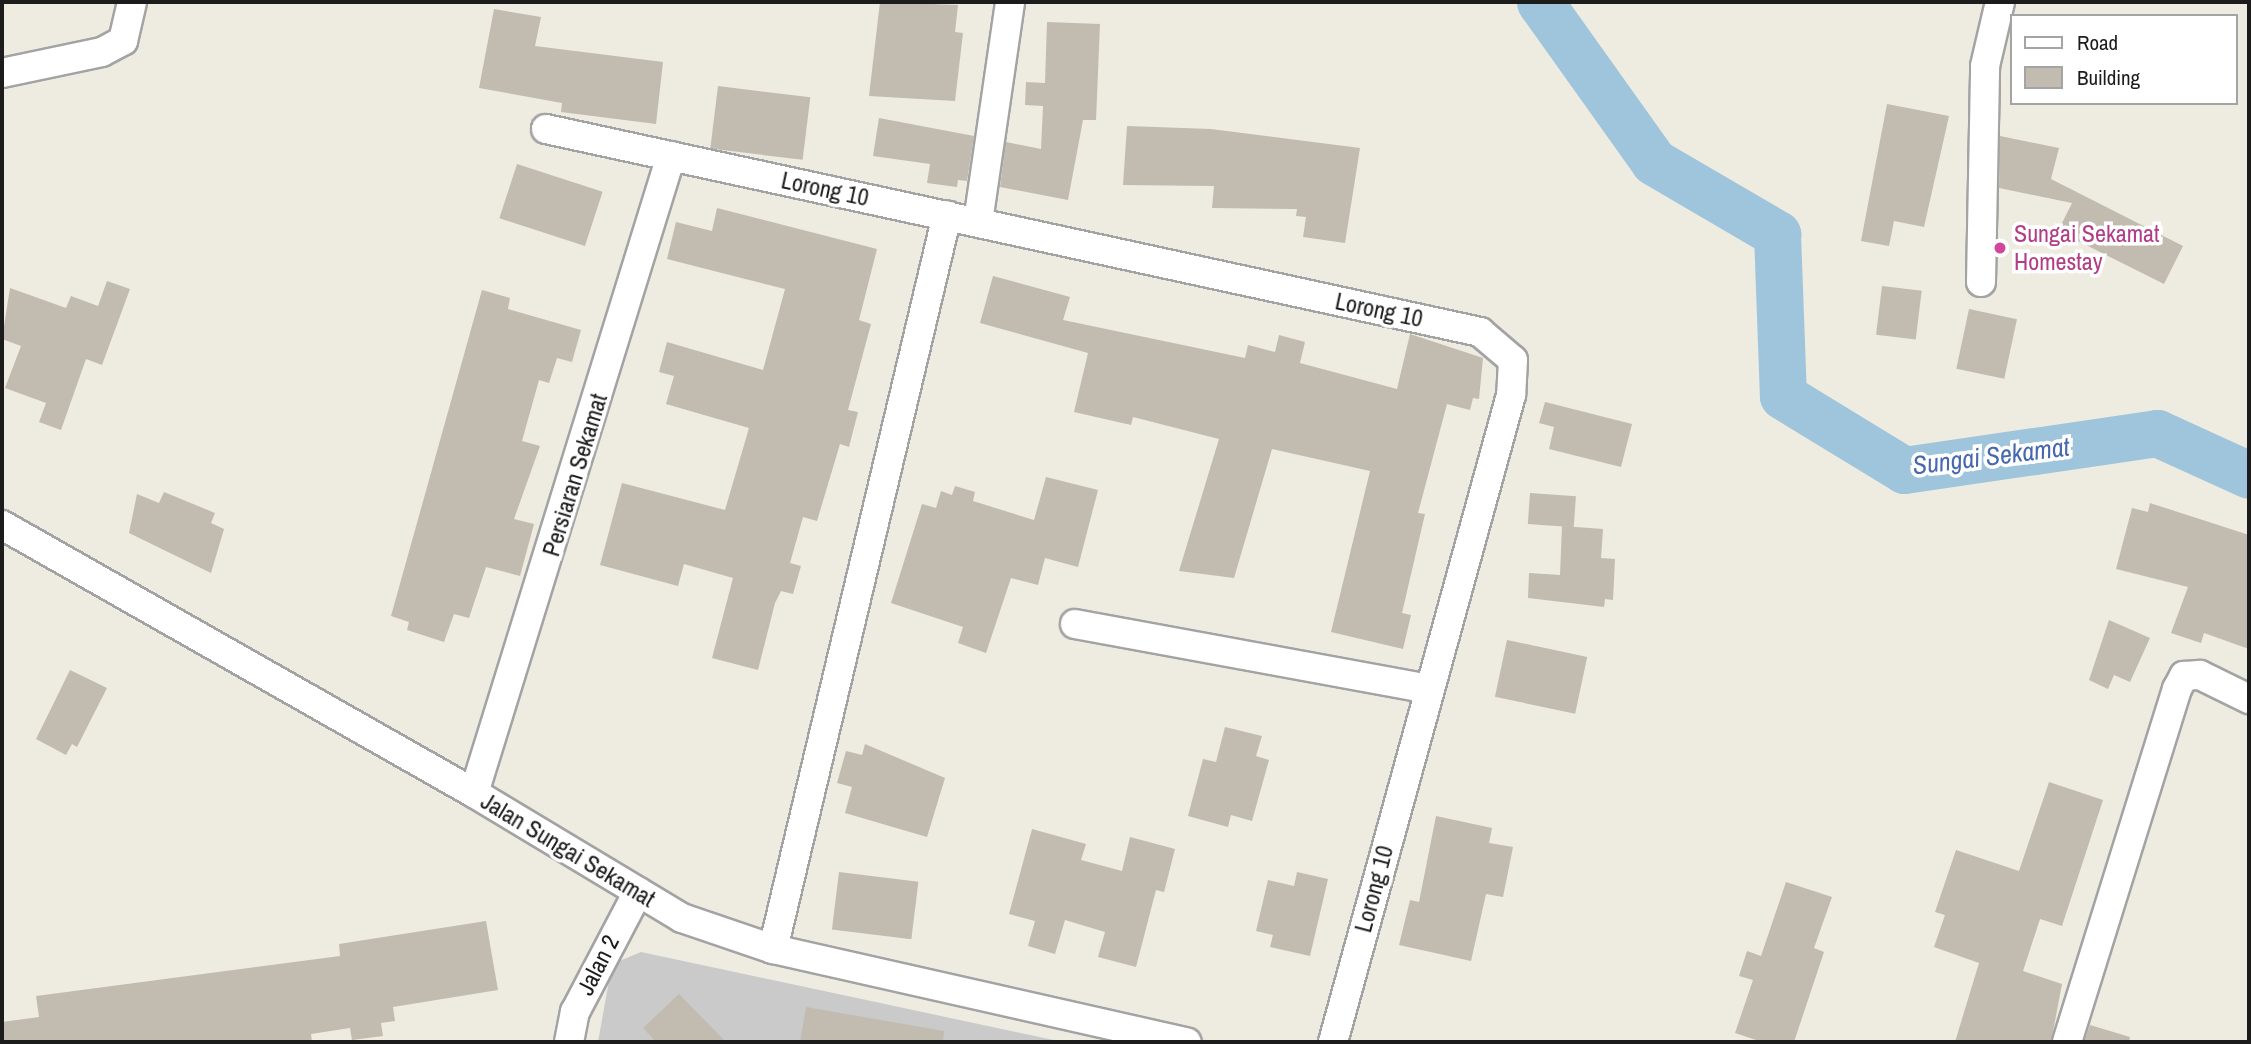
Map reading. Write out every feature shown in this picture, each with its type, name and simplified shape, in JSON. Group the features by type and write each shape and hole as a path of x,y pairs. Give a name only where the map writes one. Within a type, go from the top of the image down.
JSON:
{"street":[{"path":"2,73 113,46 123,41 133,18 132,2"},
{"path":"978,222 1010,2"},
{"path":"1981,282 1985,66 2000,2"},
{"name":"Lorong 10","path":"546,129 1480,332 1513,360 1511,395 1333,1042"},
{"name":"Persiaran Sekamat","path":"474,793 671,156"},
{"path":"773,949 947,215"},
{"name":"Jalan Sungai Sekamat","path":"2,525 474,793 681,918 773,949 1182,1042"},
{"path":"1074,624 1429,689"},
{"path":"2067,1042 2177,689 2184,676 2200,675 2249,699"},
{"name":"Jalan 2","path":"569,1042 575,1012 638,892"}],"shaded area":[{"path":"641,952 1063,1042 598,1042 612,964"}],"building":[{"path":"880,2 958,5 955,32 963,33 955,101 869,96"},
{"path":"494,9 541,17 535,46 663,62 656,124 561,112 562,103 479,88"},
{"path":"1047,22 1100,24 1096,120 1083,120 1068,200 1000,187 1006,142 1041,149 1043,106 1025,105 1026,82 1045,83"},
{"path":"718,86 810,97 803,160 710,149"},
{"path":"1887,104 1949,116 1924,227 1894,221 1889,246 1861,241"},
{"path":"879,118 974,136 967,181 958,180 957,187 927,183 930,164 873,156"},
{"path":"1127,126 1211,129 1360,148 1345,243 1303,237 1306,217 1296,216 1297,209 1212,208 1214,186 1123,185"},
{"path":"2000,136 2059,148 2051,179 2183,246 2164,284 2058,231 2072,203 1999,188"},
{"path":"517,164 603,192 585,246 499,218"},
{"path":"717,208 877,249 859,320 871,324 848,410 858,412 849,447 840,444 817,521 803,517 790,563 801,566 793,594 781,591 775,603 758,670 712,658 733,578 684,564 678,586 600,565 622,483 725,510 749,428 666,404 674,376 659,372 667,342 763,370 785,289 667,259 676,222 712,231"},
{"path":"993,276 1070,297 1063,320 1245,358 1248,345 1275,352 1279,335 1305,342 1300,363 1397,389 1410,334 1483,358 1479,399 1473,398 1470,410 1447,404 1418,513 1425,514 1402,613 1411,615 1403,649 1331,632 1370,471 1272,449 1234,578 1179,571 1219,439 1133,417 1131,425 1074,412 1088,353 980,323"},
{"path":"107,281 130,289 102,365 86,359 61,430 39,422 46,403 5,388 21,346 2,339 10,288 66,308 71,296 98,306"},
{"path":"1882,286 1922,291 1916,340 1876,335"},
{"path":"482,290 510,298 508,309 581,330 572,362 557,358 549,383 539,380 522,441 540,446 514,519 534,524 520,576 486,567 469,618 454,614 444,642 407,630 409,622 391,616"},
{"path":"1969,309 2017,319 2004,379 1956,369"},
{"path":"1545,402 1632,424 1621,467 1549,449 1554,427 1539,423"},
{"path":"1046,477 1098,490 1078,567 1045,558 1038,585 1011,578 986,653 958,643 963,627 891,603 922,504 936,508 941,491 952,495 955,486 975,492 973,501 1034,520"},
{"path":"164,492 215,513 211,523 224,529 211,573 129,533 137,494 159,503"},
{"path":"1530,493 1576,496 1574,527 1528,524"},
{"path":"2150,503 2249,535 2249,649 2204,633 2201,643 2171,633 2188,587 2116,569 2132,508 2148,512"},
{"path":"1562,526 1603,529 1601,558 1615,559 1613,600 1605,599 1604,607 1528,598 1529,573 1560,575"},
{"path":"2109,620 2150,638 2130,682 2114,675 2108,689 2089,680"},
{"path":"1507,640 1587,657 1575,714 1495,697"},
{"path":"70,670 107,688 77,747 72,744 66,755 36,739"},
{"path":"1225,727 1262,736 1256,756 1269,760 1252,821 1231,815 1228,827 1188,816 1203,759 1216,762"},
{"path":"865,744 945,778 927,837 845,813 852,787 837,783 846,751 862,755"},
{"path":"2049,782 2103,800 2062,926 2040,919 2023,971 2062,984 2051,1042 1955,1042 1979,963 1934,947 1945,915 1935,912 1956,850 2019,871"},
{"path":"1436,816 1492,828 1489,843 1513,847 1503,897 1486,894 1471,961 1399,945 1410,900 1419,902"},
{"path":"1032,829 1086,844 1081,860 1122,871 1130,837 1175,849 1164,892 1156,890 1136,967 1098,957 1105,932 1065,920 1055,954 1028,946 1035,921 1009,914"},
{"path":"839,872 918,882 911,939 832,930"},
{"path":"1297,872 1328,879 1310,956 1270,947 1273,935 1256,931 1268,880 1294,886"},
{"path":"1786,882 1832,897 1814,948 1824,952 1794,1042 1762,1042 1735,1033 1753,980 1739,976 1747,951 1761,956"},
{"path":"486,921 498,990 393,1007 395,1021 381,1023 383,1036 352,1040 350,1028 311,1034 312,1042 2,1042 2,1022 39,1017 36,996 340,956 339,944"},
{"path":"679,994 726,1042 656,1042 643,1028"},
{"path":"806,1007 944,1031 943,1042 800,1042"},
{"path":"2090,1025 2130,1037 2129,1042 2084,1042"}],"waterway":[{"name":"Sungai Sekamat","path":"1540,2 1654,162 1777,234 1783,396 1904,470 2157,433 2249,475"}],"place":[{"name":"Sungai Sekamat Homestay","path":"2000,248"}]}
